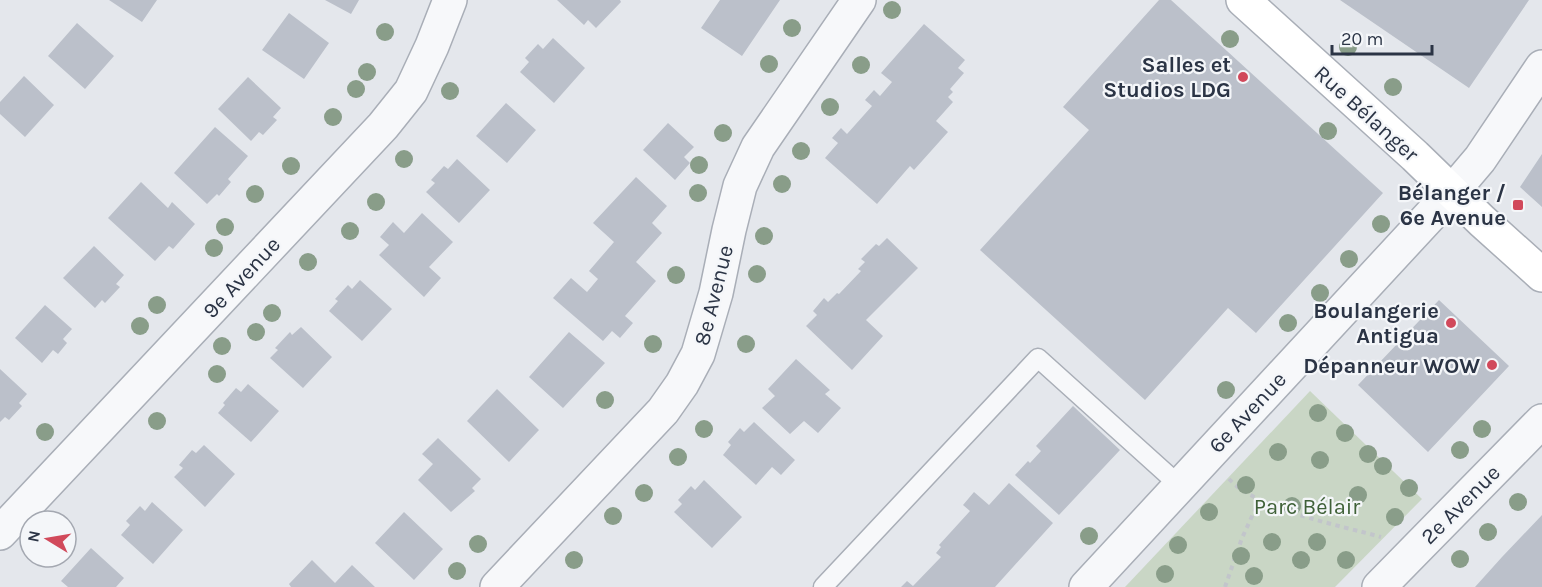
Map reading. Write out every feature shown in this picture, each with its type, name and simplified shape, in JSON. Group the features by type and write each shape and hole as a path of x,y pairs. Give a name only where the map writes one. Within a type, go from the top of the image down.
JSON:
{"street":[{"name":"9e Avenue","path":"0,532 383,126 411,91 450,0"},
{"name":"8e Avenue","path":"497,587 663,411 682,384 698,354 709,324 740,186 758,147 859,0"},
{"name":"Rue Bélanger","path":"1243,0 1542,275"},
{"name":"6e Avenue","path":"1086,587 1452,192 1480,159 1542,68"},
{"name":"2e Avenue","path":"1378,587 1542,421"}],"lane":[{"path":"823,587 1038,358 1179,485"}],"path":[{"path":"1224,475 1236,486 1260,500 1313,518 1389,539"},
{"path":"1225,587 1242,538 1260,500"}],"green space":[{"name":"Parc Bélair","path":"1310,391 1422,499 1335,587 1125,587"}],"building":[{"path":"109,0 157,0 142,22"},
{"path":"325,0 359,0 351,14"},
{"path":"557,0 620,0 621,2 596,28 588,20 584,25"},
{"path":"720,0 780,0 742,56 701,28"},
{"path":"1159,0 1171,0 1383,193 1256,333 1228,308 1145,400 980,250 1089,130 1063,107"},
{"path":"1340,0 1529,0 1469,88"},
{"path":"289,13 329,43 304,79 262,50"},
{"path":"77,23 114,56 85,89 48,56"},
{"path":"924,24 965,60 958,68 964,73 950,89 953,92 948,97 953,102 936,121 948,132 914,170 910,166 877,204 825,158 838,143 832,138 841,128 847,134 872,106 865,100 874,90 880,96 892,82 881,73"},
{"path":"553,38 585,68 554,103 520,72 529,62 525,58 538,44 543,49"},
{"path":"24,76 54,105 25,137 0,114 0,102"},
{"path":"248,77 281,108 273,117 277,120 263,135 259,132 251,141 218,109"},
{"path":"506,103 536,130 507,163 476,136"},
{"path":"668,123 694,147 684,157 690,163 675,180 643,150"},
{"path":"215,127 248,156 228,179 231,182 219,196 217,194 207,204 174,173"},
{"path":"1542,154 1542,207 1520,187"},
{"path":"457,159 490,190 459,223 426,192 435,183 431,180 444,166 448,169"},
{"path":"636,177 667,206 652,223 662,233 636,262 656,281 625,316 633,323 620,338 612,331 603,341 553,298 571,278 587,292 598,279 589,271 614,242 593,223"},
{"path":"141,182 168,208 172,202 195,224 173,249 169,246 155,261 108,218"},
{"path":"422,213 453,242 429,267 441,278 424,297 379,255 389,245 380,237 393,222 404,233"},
{"path":"887,238 918,268 866,320 883,336 852,370 806,326 817,315 813,311 824,298 828,302 837,293 839,294 861,271 858,269 865,262 861,259 876,244 879,246"},
{"path":"94,246 124,275 116,284 120,287 105,303 102,300 95,308 63,278"},
{"path":"360,280 392,309 362,341 329,311 338,301 335,299 348,285 352,289"},
{"path":"1439,300 1509,366 1428,452 1358,385"},
{"path":"45,305 72,329 63,339 67,343 58,354 53,350 42,363 15,338"},
{"path":"301,327 332,357 303,388 270,358 278,350 275,348 290,332 292,335"},
{"path":"569,332 605,363 563,408 529,377"},
{"path":"796,359 830,390 825,394 841,408 818,433 804,421 790,434 762,408 775,396 768,389"},
{"path":"0,369 27,394 19,403 22,406 9,420 5,417 0,422"},
{"path":"248,384 279,411 251,442 218,413 236,388 241,392"},
{"path":"497,389 539,430 509,462 467,421"},
{"path":"1073,406 1120,450 1059,515 1015,475 1041,451 1036,446"},
{"path":"754,422 795,460 781,475 772,467 756,485 723,455 731,445 728,442 740,428 744,432"},
{"path":"438,438 481,479 472,488 475,491 451,512 418,480 433,464 422,454"},
{"path":"204,445 235,474 205,507 174,477 183,468 179,465 192,450 196,453"},
{"path":"704,480 742,517 712,548 674,512 682,504 678,500 691,486 695,490"},
{"path":"1009,483 1053,523 995,587 901,587 907,581 913,586 941,557 936,553 941,547 939,545 970,511 963,505 974,492 989,505"},
{"path":"152,502 183,530 153,564 121,535 130,525 126,521 140,506 145,511"},
{"path":"404,512 443,549 414,580 375,543"},
{"path":"1542,515 1542,587 1475,587 1502,557"},
{"path":"91,548 124,578 116,587 68,587 61,581 72,569 78,569 78,562"},
{"path":"312,560 335,583 352,565 375,587 291,587 289,584"}],"place":[{"name":"Salles et Studios LDG","path":"1243,77"},
{"name":"Bélanger / 6e Avenue","path":"1518,205"},
{"name":"Boulangerie Antigua","path":"1451,323"},
{"name":"Dépanneur WOW","path":"1492,365"}]}
